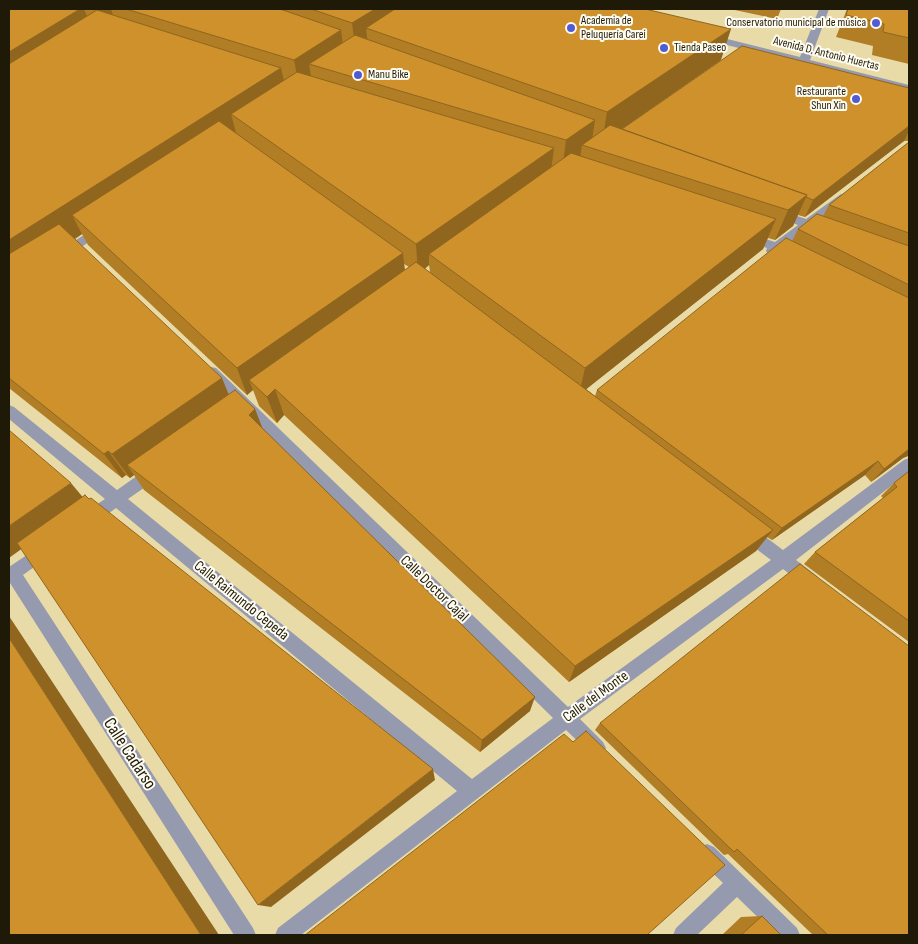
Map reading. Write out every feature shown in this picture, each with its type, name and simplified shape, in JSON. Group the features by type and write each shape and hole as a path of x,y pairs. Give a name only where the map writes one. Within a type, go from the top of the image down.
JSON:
{"street":[{"path":"804,61 824,9"},
{"name":"Avenida D. Antonio Huertas","path":"693,33 909,88"},
{"path":"735,58 750,47"},
{"path":"762,260 855,187"},
{"path":"765,208 832,233"},
{"path":"54,259 81,249 108,223"},
{"path":"740,235 777,247 805,262"},
{"name":"Calle Doctor Cajal","path":"198,360 248,405 611,761"},
{"name":"Calle Raimundo Cepeda","path":"9,411 472,792"},
{"path":"77,527 166,464"},
{"name":"Calle del Monte","path":"286,935 566,718 783,560 909,464"},
{"path":"732,521 822,589"},
{"path":"11,574 61,538"},
{"name":"Calle Cadarso","path":"11,574 246,935"},
{"path":"695,842 790,935"},
{"path":"683,935 737,883"}],"building":[{"path":"9,9 80,9 9,52"},
{"path":"126,9 280,9 341,30 294,60"},
{"path":"311,9 375,9 352,23"},
{"path":"395,9 645,9 731,29 607,112 366,28"},
{"path":"848,9 909,9 909,38 883,32 884,24 846,15"},
{"path":"97,10 281,68 9,240 9,64"},
{"path":"355,35 595,120 566,140 309,64"},
{"path":"742,46 909,88 909,126 813,200 806,197 807,195 622,129"},
{"path":"297,72 554,148 416,244 231,114"},
{"path":"219,121 403,253 237,368 72,215"},
{"path":"610,125 807,195 788,210 582,145"},
{"path":"909,142 909,233 829,205"},
{"path":"571,153 776,219 585,368 429,254"},
{"path":"817,214 909,246 909,285 798,229"},
{"path":"59,224 222,378 112,454 108,451 104,454 9,378 9,254"},
{"path":"786,238 909,298 909,449 884,469 878,461 782,528 597,390"},
{"path":"416,262 773,530 575,666 275,389 267,397 249,380"},
{"path":"235,390 255,409 249,415 535,697 482,740 127,465"},
{"path":"9,430 71,483 9,526"},
{"path":"909,471 909,621 815,552 897,487 894,483"},
{"path":"85,495 433,769 258,905 17,543"},
{"path":"800,564 909,646 909,935 828,935 737,849 734,852 600,723"},
{"path":"9,638 201,935 9,935"},
{"path":"586,731 725,865 647,935 305,935 564,734 573,742"},
{"path":"762,916 781,935 741,935"}],"place":[{"name":"Conservatorio municipal de música","path":"876,23"},
{"name":"Academia de Peluquería Carei","path":"571,28"},
{"name":"Tienda Paseo","path":"664,48"},
{"name":"Manu Bike","path":"358,75"},
{"name":"Restaurante Shun Xin","path":"856,99"}]}
